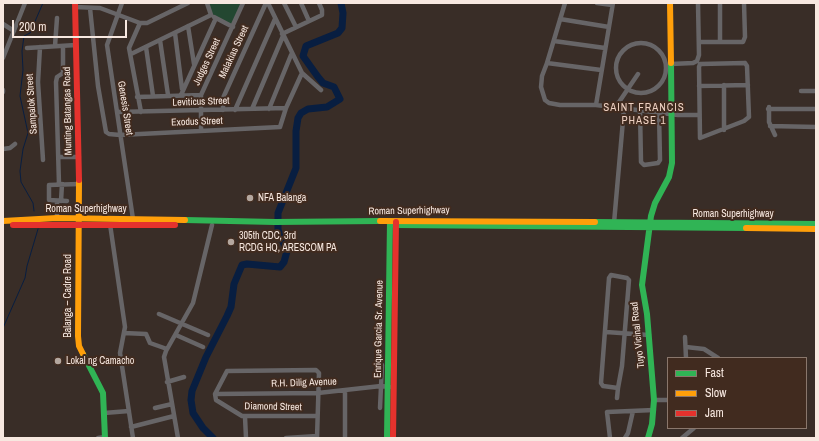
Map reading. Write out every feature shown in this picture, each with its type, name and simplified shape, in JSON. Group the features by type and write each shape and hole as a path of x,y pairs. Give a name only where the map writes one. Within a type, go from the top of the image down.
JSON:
{"main road":[{"name":"Tuyo Vicinal Road","path":"648,438 652,424 654,400 649,335 642,285 650,226 655,203 671,171 670,3"},
{"name":"Munting Batangas Road","path":"75,5 79,157 78,222"},
{"name":"Roman Superhighway","path":"3,221 57,218 78,222 110,224 212,225 614,223 650,226 816,224"},
{"name":"Roman Superhighway","path":"3,226 133,219 275,224"},
{"name":"Balanga – Cadre Road","path":"78,222 78,343 103,393 105,437"},
{"name":"Roman Superhighway","path":"393,223 650,226 816,230"},
{"name":"Enrique Garcia Sr. Avenue","path":"388,438 391,387 393,223"},
{"name":"Enrique Garcia Sr. Avenue","path":"391,387 393,438"}],"street":[{"path":"3,57 25,3"},
{"name":"Genesis Street","path":"122,3 107,44 133,219"},
{"path":"75,5 101,5 140,23 147,23 188,3"},
{"path":"207,3 211,15 233,27"},
{"name":"Judges Street","path":"201,131 201,95 243,3"},
{"path":"267,3 302,73 321,90"},
{"name":"Malakias Street","path":"223,110 223,98 267,3"},
{"path":"284,3 296,27"},
{"path":"301,3 309,21"},
{"path":"252,109 282,35 323,13 319,3"},
{"path":"565,3 542,76 541,87 545,100 548,103 560,105 596,105 624,109 698,115"},
{"path":"596,105 613,4 597,3"},
{"path":"671,64 695,63 699,58 698,3"},
{"path":"720,3 720,42"},
{"path":"699,42 741,42 744,40 744,3"},
{"path":"92,6 98,86 106,132 109,134 120,135"},
{"path":"131,54 211,15"},
{"path":"55,46 57,18"},
{"path":"182,92 216,18"},
{"path":"235,110 275,19"},
{"path":"560,19 609,27"},
{"path":"140,23 129,48 141,112"},
{"path":"3,24 14,31"},
{"path":"188,26 194,65"},
{"path":"175,33 182,92"},
{"path":"160,40 168,96"},
{"path":"554,41 605,48"},
{"path":"637,42 647,43 656,47 666,62 666,72 663,81 657,88 648,93 637,94 626,89 620,82 616,73 616,62 620,53 628,46 637,42"},
{"path":"27,48 76,45"},
{"path":"57,218 60,184 56,82 57,78 63,74 63,46"},
{"name":"Sampalok Street","path":"40,47 38,82 43,160"},
{"path":"146,47 153,96"},
{"path":"269,109 292,55"},
{"path":"547,63 602,70"},
{"path":"744,63 747,66 748,117 744,121 724,130 700,138 698,115 699,86 698,67 700,64 744,63"},
{"name":"Exodus Street","path":"120,135 277,129 281,124 286,108 302,73"},
{"path":"615,108 626,89 638,74"},
{"path":"724,85 724,130"},
{"path":"699,86 748,85"},
{"path":"801,91 816,91"},
{"path":"137,97 168,96 182,92 201,95"},
{"path":"775,135 770,126 768,107 816,109"},
{"name":"Leviticus Street","path":"117,112 286,108"},
{"path":"614,223 624,109"},
{"path":"640,110 641,162 644,165 658,164 660,160 659,112"},
{"path":"770,126 816,127"},
{"path":"3,149 7,149 15,144"},
{"path":"59,157 79,157"},
{"path":"67,201 49,200 50,184 79,184"},
{"path":"110,224 125,327 120,353 133,438"},
{"path":"178,438 164,362 167,349 193,304 212,225"},
{"path":"617,398 629,280 627,278 611,275 609,278 601,383 603,386 618,388"},
{"path":"159,314 208,335"},
{"path":"606,332 649,335"},
{"path":"124,333 146,334 150,342 167,349"},
{"path":"176,335 203,347"},
{"path":"685,337 686,357"},
{"path":"686,347 704,349 716,357"},
{"path":"380,408 382,365"},
{"path":"215,394 227,371 316,370 319,373 317,437 286,438"},
{"path":"167,382 184,377"},
{"name":"R.H. Dilig Avenue","path":"215,394 318,393 381,386 391,387"},
{"path":"345,390 346,438"},
{"name":"Diamond Street","path":"215,394 216,400 240,416 317,416"},
{"path":"654,400 667,400"},
{"path":"155,408 172,404"},
{"path":"610,438 607,412 654,410"},
{"path":"104,413 128,411"},
{"path":"625,438 628,433 634,411"},
{"path":"131,427 174,416"},
{"path":"245,417 246,438"},
{"path":"682,438 693,429"},
{"path":"98,438 105,437"}],"green space":[{"path":"207,3 243,3 233,26 212,14"}],"waterway":[{"path":"34,211 33,203 21,182 20,171 23,149 28,133 20,96 23,70 22,51 24,36 30,33 43,3"},
{"path":"213,438 203,428 193,413 191,400 192,391 206,357 231,307 234,284 242,265 247,264 280,267 284,262 287,251 278,230 278,213 296,168 296,131 298,118 301,113 308,109 327,107 340,99 334,87 323,83 303,56 306,46 338,33 342,28 343,13 341,3"},
{"path":"3,328 25,278 38,229"}],"traffic: fast":[{"path":"648,438 652,424 654,400 647,314 642,285 651,216 655,203 669,177 672,163 671,63"},
{"path":"185,220 275,222 380,221"},
{"path":"387,438 390,221"},
{"path":"595,222 816,224"},
{"path":"395,225 746,228"},
{"path":"83,354 103,393 105,438"}],"traffic: slow":[{"path":"670,3 671,63"},
{"path":"79,180 78,336 79,346 83,354"},
{"path":"3,221 57,218 185,220"},
{"path":"380,221 595,222"},
{"path":"746,228 816,229"}],"traffic: jam":[{"path":"75,3 79,180"},
{"path":"393,438 396,222"},
{"path":"13,225 175,225"}],"place":[{"name":"NFA Balanga","path":"250,198"},
{"name":"305th CDC, 3rd RCDG HQ, ARESCOM PA","path":"231,242"},
{"name":"Lokal ng Camacho","path":"58,361"}],"district":[{"name":"SAINT FRANCIS PHASE 1","path":"644,114"}]}
